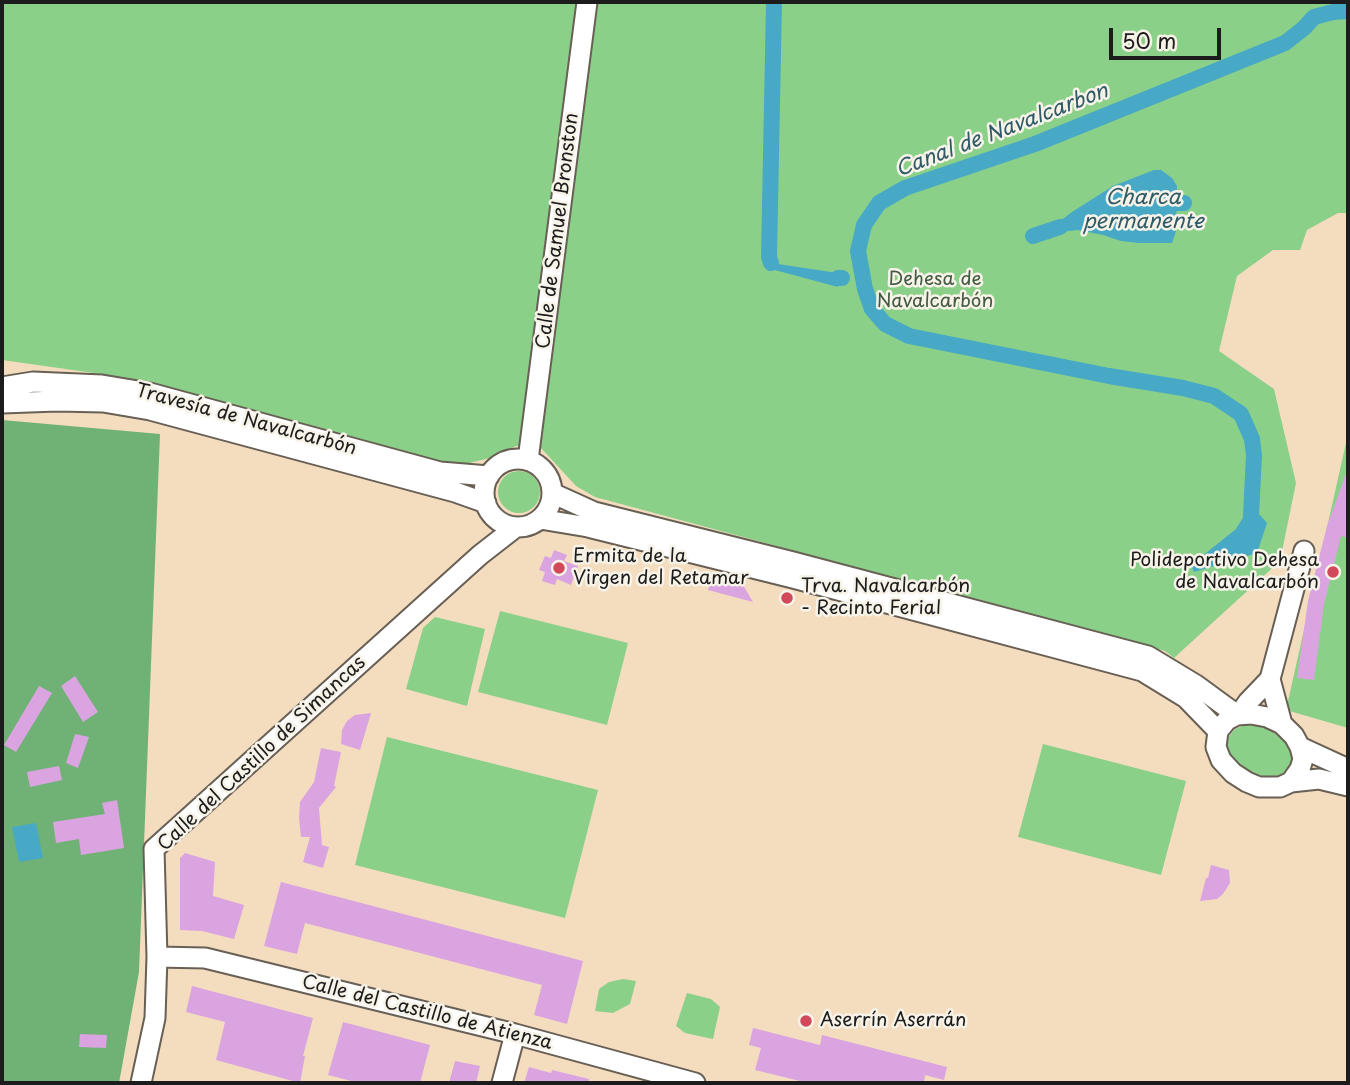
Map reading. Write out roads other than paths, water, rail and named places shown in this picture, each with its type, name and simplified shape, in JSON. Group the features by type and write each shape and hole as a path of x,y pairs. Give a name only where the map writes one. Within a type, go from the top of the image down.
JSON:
{"street":[{"name":"Calle de Samuel Bronston","path":"528,460 587,2"},
{"path":"2,380 33,382"},
{"name":"Travesía de Navalcarbón","path":"2,387 33,382 102,385 150,393 440,472 489,476"},
{"name":"Travesía de Navalcarbón","path":"2,403 92,402 150,410 455,492 491,510 505,524 516,527"},
{"path":"491,510 485,494 489,476 496,467 517,459 538,465 546,472 551,482 549,507 540,519 532,524 516,527"},
{"path":"552,493 594,512 1148,656 1238,715"},
{"name":"Calle del Castillo de Simancas","path":"480,555 492,534 491,510"},
{"path":"540,519 588,527 793,578 1142,671 1186,698 1218,732"},
{"name":"Calle del Castillo de Simancas","path":"141,1083 155,1018 157,957 154,849 480,555 516,527"},
{"path":"1238,715 1270,679 1304,551"},
{"path":"1270,679 1282,724"},
{"path":"1291,782 1303,759 1294,736 1282,724 1251,714 1238,715 1227,720 1218,732 1216,747 1221,760 1233,773 1247,782 1259,787 1280,787 1291,782 1319,779 1348,786"},
{"path":"1300,747 1348,769"},
{"name":"Calle del Castillo de Atienza","path":"157,957 205,958 515,1034 695,1083"},
{"path":"502,1083 515,1034"}],"water":[{"name":"Charca permanente","path":"1154,170 1161,170 1172,178 1177,186 1176,231 1172,243 1121,241 1078,230 1061,232 1059,222 1072,212 1113,186"},
{"path":"771,263 838,273 838,287 771,269"},
{"path":"1260,515 1267,523 1257,553 1194,572 1191,565 1236,529 1244,516"},
{"path":"36,823 43,858 19,862 12,827"}],"waterway":[{"path":"771,263 774,2"},
{"name":"Canal de Navalcarbon","path":"1251,516 1254,455 1252,439 1241,414 1214,396 1183,388 909,336 885,324 872,309 865,289 858,251 864,225 879,203 905,188 1035,144 1285,43 1314,17 1348,11"},
{"path":"1176,203 1184,203"},
{"path":"1033,236 1060,227"}],"place":[{"name":"Ermita de la Virgen del Retamar","path":"559,568"},
{"name":"Polideportivo Dehesa de Navalcarbón","path":"1333,572"},
{"name":"Trva. Navalcarbón - Recinto Ferial","path":"787,598"},
{"name":"Aserrín Aserrán","path":"806,1021"}],"park label":[{"name":"Dehesa de Navalcarbón","path":"935,291"}]}
